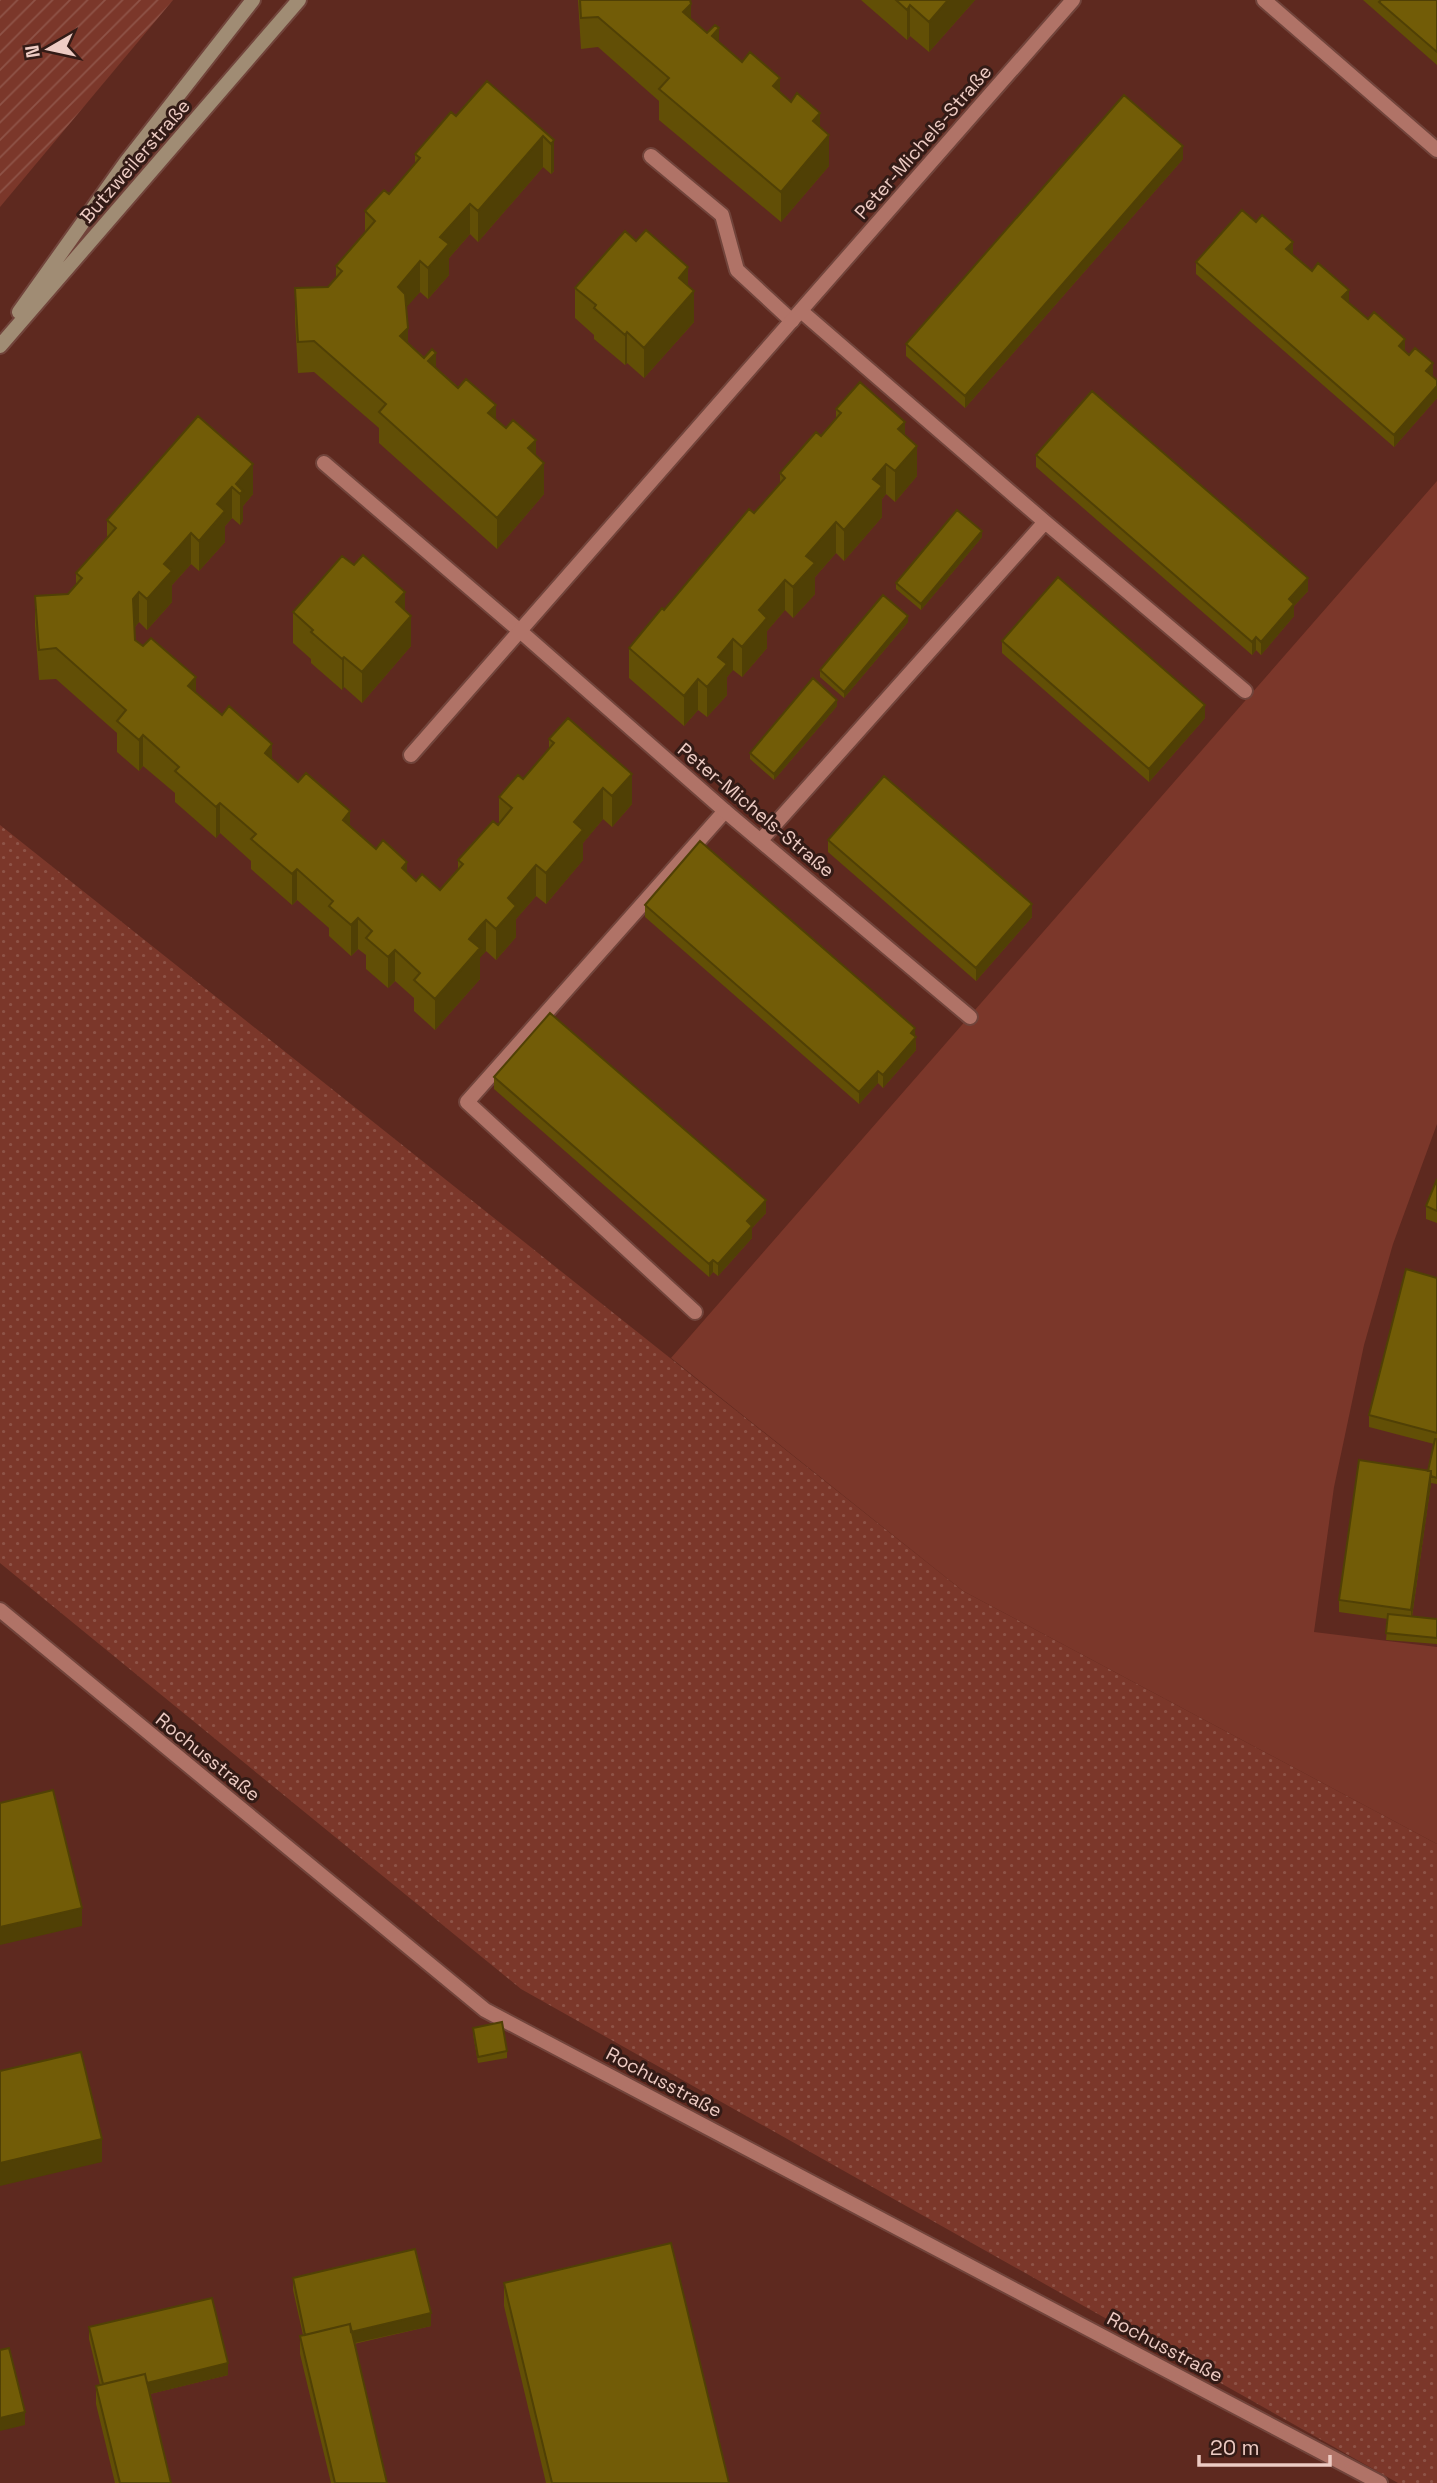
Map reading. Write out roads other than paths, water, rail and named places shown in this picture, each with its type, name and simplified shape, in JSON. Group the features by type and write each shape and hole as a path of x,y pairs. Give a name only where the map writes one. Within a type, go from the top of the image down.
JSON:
{"main road":[{"name":"Butzweilerstraße","path":"0,339 126,162 253,0"},
{"name":"Butzweilerstraße","path":"0,346 299,0"}],"street":[{"name":"Peter-Michels-Straße","path":"411,755 1073,0"},
{"path":"1264,0 1437,150"},
{"path":"651,156 722,215 737,270 797,316 1245,691"},
{"path":"324,463 520,631"},
{"path":"761,839 1045,522"},
{"name":"Peter-Michels-Straße","path":"520,631 725,811 970,1017"},
{"path":"695,1312 467,1102 725,811"},
{"name":"Rochusstraße","path":"0,1610 485,2010 1380,2483"}]}
